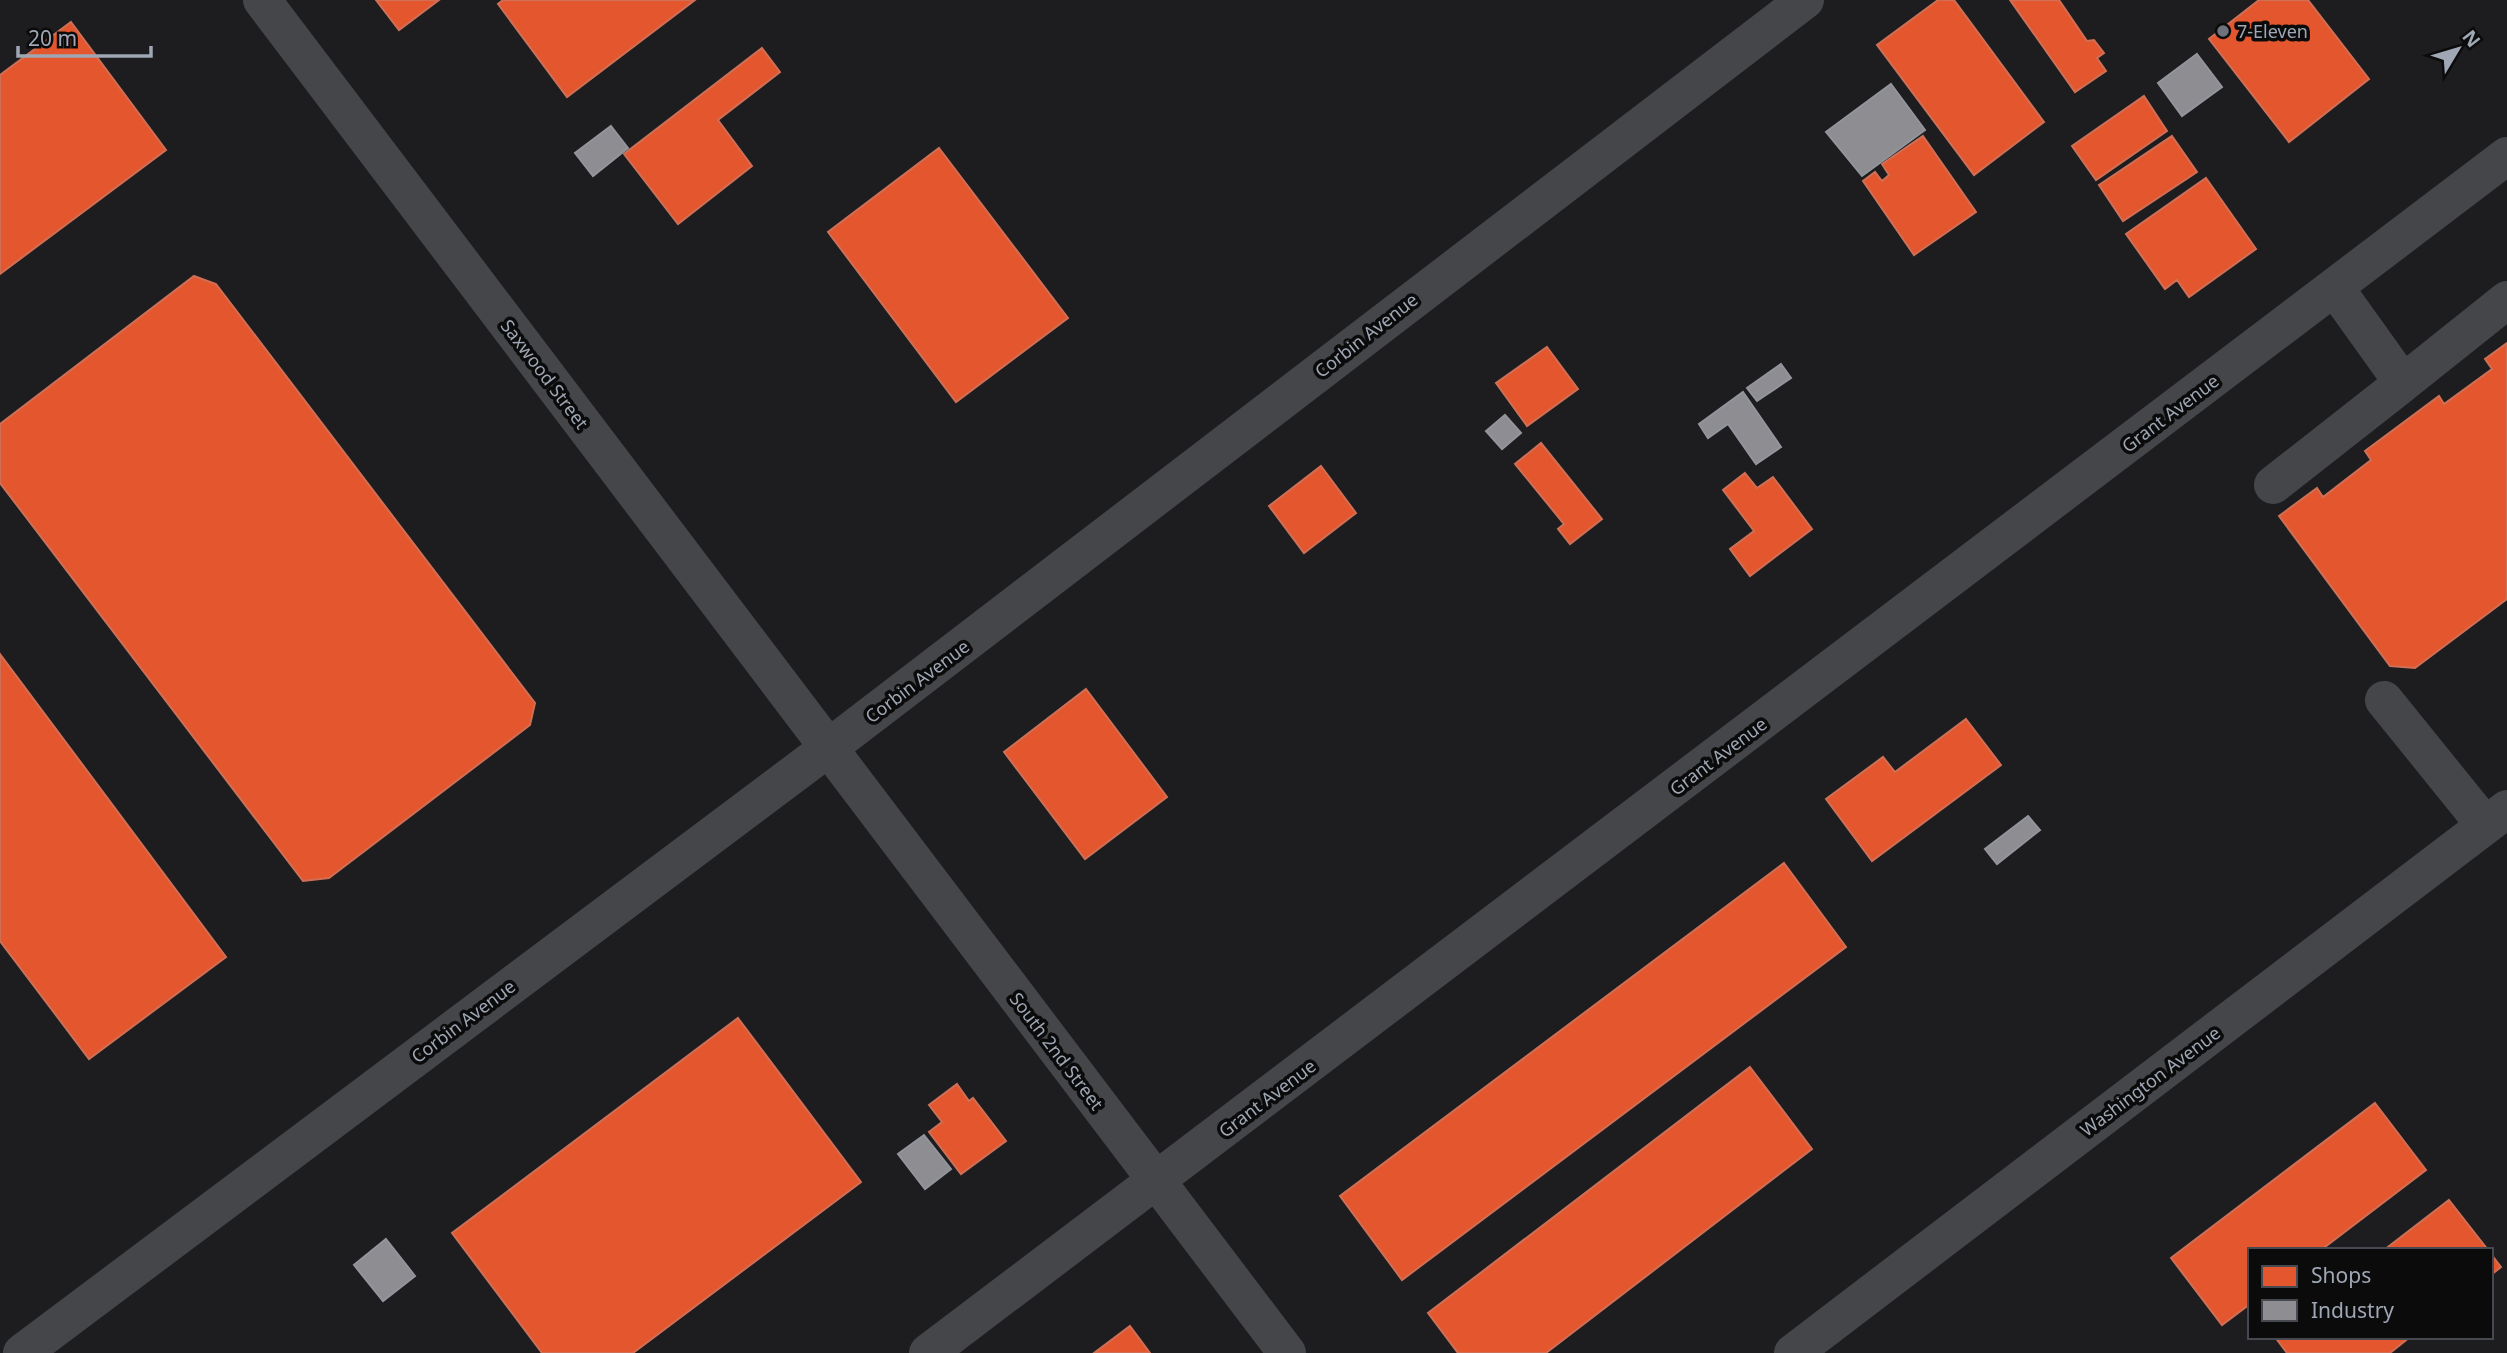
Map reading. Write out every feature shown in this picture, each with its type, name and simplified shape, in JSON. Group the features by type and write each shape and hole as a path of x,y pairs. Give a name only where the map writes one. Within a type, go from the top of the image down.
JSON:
{"street":[{"name":"Saxwood Street","path":"262,0 827,749"},
{"name":"Corbin Avenue","path":"22,1353 827,749 1805,0"},
{"name":"Grant Avenue","path":"928,1353 2507,156"},
{"path":"2335,288 2403,383"},
{"path":"2273,485 2507,300"},
{"path":"2384,700 2496,817"},
{"name":"South 2nd Street","path":"827,749 1287,1353"},
{"name":"Washington Avenue","path":"1793,1353 2496,817"}],"shaded area":[{"path":"0,0 2507,0 2507,1353 0,1353"}],"building: Shops":[{"path":"376,0 439,0 399,30"},
{"path":"503,0 695,0 567,97 498,4"},
{"path":"1938,0 1954,0 2044,122 1974,175 1877,45"},
{"path":"2010,0 2059,0 2087,41 2094,40 2104,53 2097,58 2106,71 2075,92"},
{"path":"2259,0 2308,0 2369,79 2289,142 2209,39"},
{"path":"71,22 166,150 0,274 0,75"},
{"path":"762,48 780,72 718,120 752,166 678,224 624,154"},
{"path":"2144,96 2167,131 2096,180 2072,146"},
{"path":"1923,136 1976,212 1914,255 1863,181 1875,172 1882,181 1889,175 1882,164"},
{"path":"2172,136 2197,172 2123,221 2099,185"},
{"path":"939,148 1068,318 956,402 828,232"},
{"path":"2206,178 2256,249 2189,297 2177,280 2165,289 2126,234"},
{"path":"194,276 216,284 535,703 530,725 329,878 303,881 0,483 0,424"},
{"path":"2507,343 2507,599 2415,668 2390,666 2279,516 2317,488 2323,497 2371,460 2365,451 2439,396 2444,404 2492,369 2485,359"},
{"path":"1547,347 1578,389 1527,426 1496,383"},
{"path":"1541,443 1602,519 1570,544 1558,529 1564,524 1515,464"},
{"path":"1321,466 1356,513 1304,553 1269,506"},
{"path":"1745,473 1757,488 1773,477 1812,529 1750,576 1730,549 1754,531 1723,490"},
{"path":"0,654 226,957 89,1059 0,941"},
{"path":"1086,689 1167,797 1085,859 1004,752"},
{"path":"1966,719 2001,765 1872,861 1826,799 1883,757 1895,772"},
{"path":"1784,863 1846,947 1402,1280 1340,1196"},
{"path":"738,1018 861,1182 633,1353 542,1353 452,1233"},
{"path":"1750,1067 1812,1149 1546,1353 1458,1353 1428,1313"},
{"path":"957,1084 969,1101 973,1098 1006,1141 961,1174 929,1132 942,1122 929,1105"},
{"path":"2375,1103 2426,1170 2324,1248 2248,1248 2248,1306 2222,1325 2171,1258"},
{"path":"2449,1200 2486,1248 2387,1248"},
{"path":"2493,1257 2501,1267 2493,1273"},
{"path":"1130,1326 1150,1353 1094,1353"},
{"path":"2276,1339 2408,1339 2390,1353 2287,1353"}],"building: Industry":[{"path":"2197,54 2222,87 2182,116 2158,83"},
{"path":"1891,84 1925,130 1862,176 1826,132"},
{"path":"611,126 628,148 593,176 575,153"},
{"path":"1781,364 1791,378 1757,401 1747,388"},
{"path":"1743,392 1781,447 1756,464 1728,424 1708,438 1699,424"},
{"path":"1505,415 1521,433 1502,449 1486,431"},
{"path":"2028,816 2040,830 1997,864 1985,849"},
{"path":"924,1135 951,1169 925,1189 898,1154"},
{"path":"386,1239 415,1276 383,1301 354,1265"}],"place":[{"name":"7-Eleven","path":"2223,31"}]}
